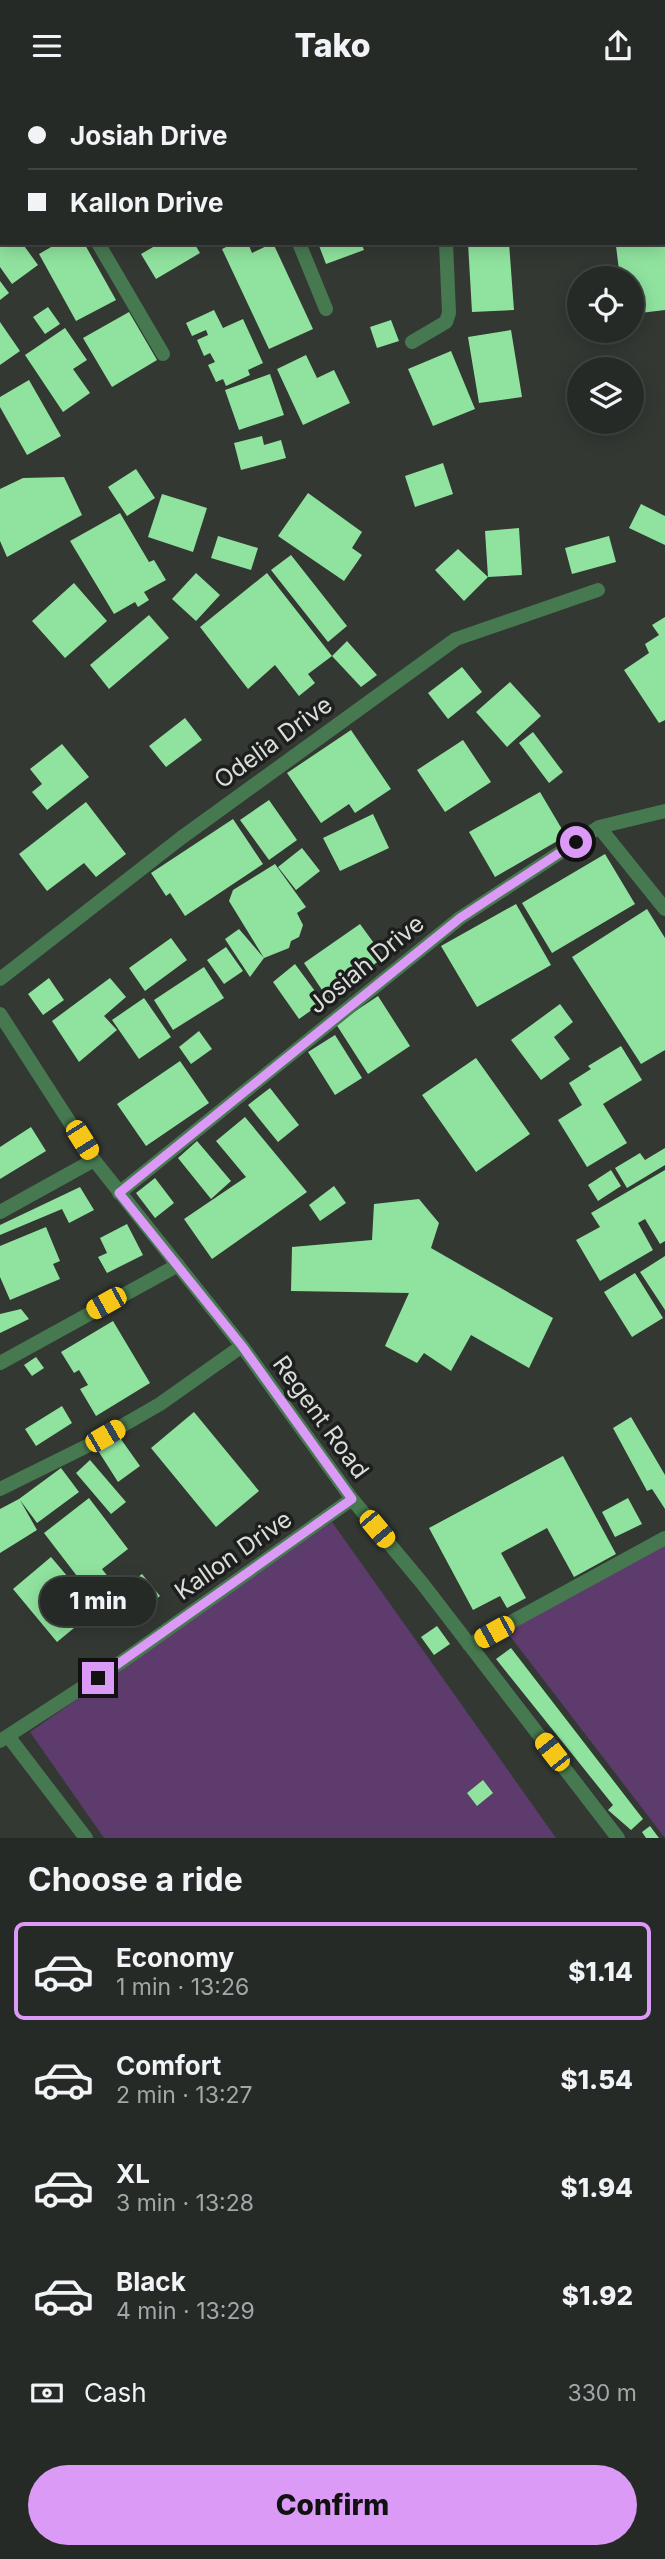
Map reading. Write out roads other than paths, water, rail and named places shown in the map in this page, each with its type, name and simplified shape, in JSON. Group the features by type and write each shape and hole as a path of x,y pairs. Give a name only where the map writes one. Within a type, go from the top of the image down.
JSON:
{"street":[{"path":"99,245 163,354"},
{"path":"300,245 326,309"},
{"path":"411,342 446,322 449,313 446,245"},
{"name":"Odelia Drive","path":"0,979 192,830 456,639 598,590"},
{"name":"Josiah Drive","path":"119,1193 460,918 599,827 665,811"},
{"path":"599,827 665,909"},
{"name":"Regent Road","path":"0,1014 94,1160 242,1346 352,1499 618,1838"},
{"path":"0,1212 94,1160"},
{"path":"0,1363 178,1265"},
{"path":"0,1489 87,1446 160,1404 242,1346"},
{"name":"Kallon Drive","path":"4,1739 120,1663 352,1499"},
{"path":"469,1645 665,1538"},
{"path":"4,1739 86,1838"}]}
